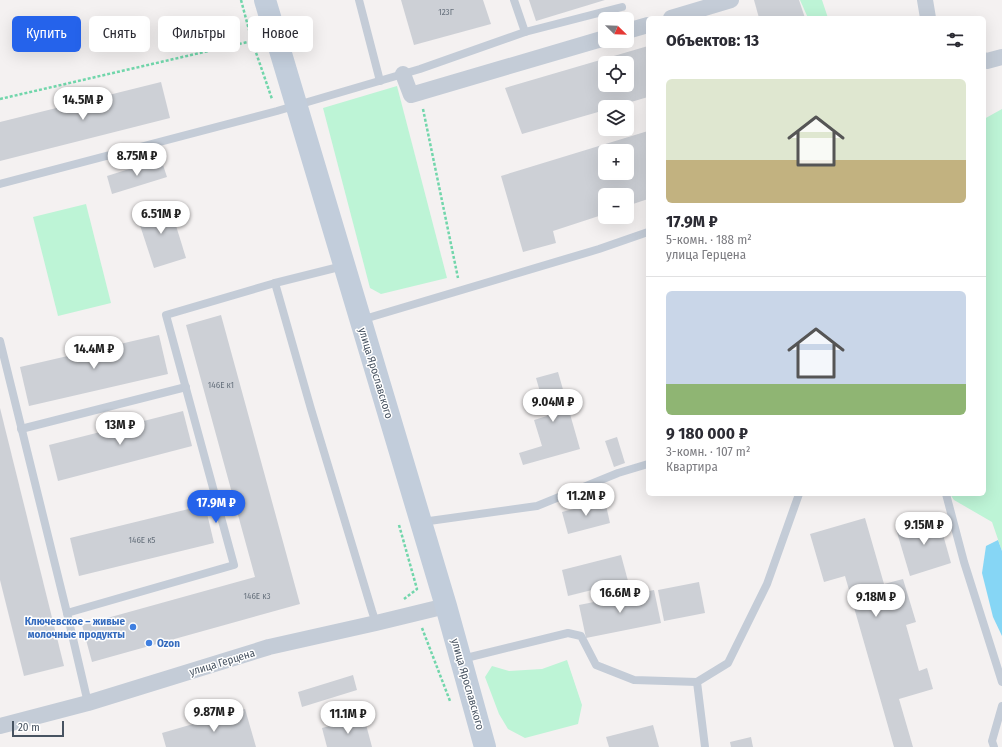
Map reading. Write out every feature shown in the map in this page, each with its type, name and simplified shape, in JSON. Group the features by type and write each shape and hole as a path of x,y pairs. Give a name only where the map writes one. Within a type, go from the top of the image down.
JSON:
{"street":[{"name":"улица Ярославского","path":"264,0 286,108 344,266 446,606 485,747"},
{"path":"678,16 731,0"},
{"path":"925,0 928,16"},
{"path":"634,29 646,26"},
{"path":"403,74 411,95 598,40"},
{"path":"986,61 1002,56"},
{"name":"улица Герцена","path":"0,726 88,703 269,648 376,624 446,606"}],"lane":[{"path":"359,0 380,81"},
{"path":"514,0 525,32"},
{"path":"0,184 286,108 420,69 525,32 622,7"},
{"path":"360,320 599,249 646,233"},
{"path":"67,613 234,565 166,315 275,283 344,266"},
{"path":"275,283 311,409 376,624"},
{"path":"0,341 88,703"},
{"path":"21,429 186,388"},
{"path":"421,523 537,506 618,473 646,465"},
{"path":"461,659 568,633 581,636 596,665 634,680 697,682 728,663 766,584 798,496"},
{"path":"947,496 964,562 1002,682"},
{"path":"697,682 705,747"},
{"path":"994,747 992,741 1002,706"}],"path":[{"path":"241,0 248,26"},
{"path":"0,100 248,42"},
{"path":"258,52 286,108"},
{"path":"420,93 461,290"},
{"path":"398,521 417,589 402,600"},
{"path":"422,627 452,707"}],"green space":[{"path":"800,0 822,0 827,16 807,16"},
{"path":"397,86 447,278 381,294 370,288 323,108"},
{"path":"1002,109 1002,551 992,522 954,500 951,496 986,496 986,118"},
{"path":"86,204 111,303 58,316 33,217"},
{"path":"567,660 582,705 578,724 525,738 508,729 499,714 485,677 492,666 509,671 542,669"}],"water":[{"path":"998,540 1002,551 1002,636 993,617 982,573 986,546"}],"building":[{"path":"401,0 483,0 491,24 414,45"},
{"path":"529,0 605,0 536,21"},
{"path":"754,0 799,0 804,16 758,16"},
{"path":"646,47 646,98 634,101 598,100 598,112 522,134 505,88 598,61 598,92 634,92 634,56 614,56"},
{"path":"161,82 170,118 0,161 0,122"},
{"path":"646,132 646,200 634,204 634,188 598,188 598,216 553,231 556,243 523,252 501,176 598,146 598,180 634,180 634,144 606,144"},
{"path":"161,159 167,177 112,194 107,176"},
{"path":"169,203 186,258 154,268 136,213"},
{"path":"221,315 300,604 92,662 82,625 255,577 186,325"},
{"path":"159,335 168,374 29,406 20,367"},
{"path":"558,372 580,449 523,465 519,453 542,446 534,420 547,416 536,378"},
{"path":"0,408 64,666 24,676 0,580"},
{"path":"183,411 192,446 58,481 49,445"},
{"path":"617,437 625,463 614,467 605,441"},
{"path":"605,501 610,523 568,534 562,512"},
{"path":"205,505 214,543 79,576 70,538"},
{"path":"938,517 951,563 910,576 896,529"},
{"path":"865,518 884,584 903,579 916,622 906,625 919,671 927,668 933,689 899,699 913,747 894,747 845,576 824,582 810,534"},
{"path":"621,555 628,581 568,596 562,570"},
{"path":"699,582 705,613 664,621 658,590"},
{"path":"654,590 661,623 586,638 579,605"},
{"path":"353,675 357,690 302,707 298,692"},
{"path":"245,709 256,747 166,747 162,733"},
{"path":"364,717 372,747 327,747 322,728"},
{"path":"653,725 659,747 609,747 606,737"},
{"path":"751,737 753,747 731,747 730,742"}],"place":[{"name":"Ключевское – живые молочные продукты","path":"133,627"},
{"name":"Ozon","path":"149,643"}]}
